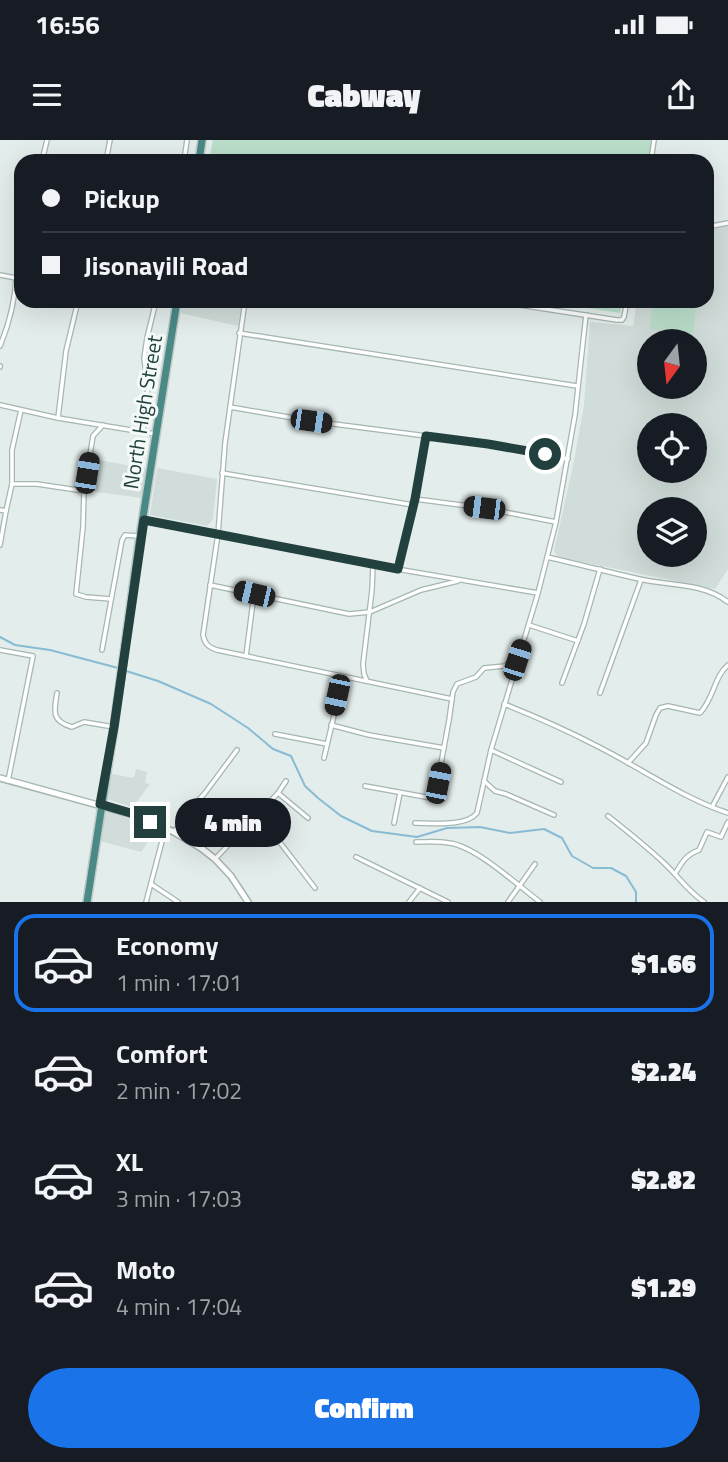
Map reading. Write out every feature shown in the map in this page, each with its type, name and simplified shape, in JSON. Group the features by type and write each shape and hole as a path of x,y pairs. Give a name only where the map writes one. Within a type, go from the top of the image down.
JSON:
{"highway":[{"name":"North High Street","path":"87,902 176,308"}],"street":[{"path":"0,346 14,304"},
{"path":"58,418 66,351 76,308"},
{"path":"143,431 148,387 144,358 154,308"},
{"path":"244,308 222,473 218,534 203,635 205,642 210,648 452,699"},
{"path":"540,308 617,320 622,320 626,308"},
{"path":"415,823 466,821 477,813 491,750 529,625 556,522 575,415 586,315"},
{"path":"239,333 577,386"},
{"path":"0,405 58,418 157,434"},
{"path":"230,407 311,421 488,444 568,459"},
{"path":"0,545 12,484 12,450 21,410"},
{"path":"103,425 93,436 84,491 76,594 111,599"},
{"path":"398,569 426,436"},
{"path":"222,473 414,502 484,508 556,522"},
{"path":"12,484 37,484 84,491"},
{"path":"0,510 6,511"},
{"path":"144,520 373,565 538,593"},
{"path":"102,650 122,540 125,535 140,536"},
{"path":"547,557 641,579 695,587 717,594 728,602"},
{"path":"367,681 363,664 373,565"},
{"path":"562,683 594,595 600,569"},
{"path":"600,693 641,579"},
{"path":"210,584 349,614 370,612 421,590 462,580"},
{"path":"246,656 254,594"},
{"path":"529,625 578,641"},
{"path":"0,650 33,656 8,781"},
{"path":"365,786 430,798 435,796 453,692 457,684 476,677 484,668 505,666 511,660 517,660"},
{"path":"628,763 646,743 660,708 668,706 700,713 713,694 722,670 728,665"},
{"path":"324,758 343,677"},
{"path":"57,693 55,709 60,722 72,727 84,722 114,727"},
{"path":"504,704 594,744 728,813"},
{"path":"331,725 369,735 444,748"},
{"path":"275,734 327,744"},
{"path":"174,832 237,750"},
{"path":"491,750 561,782"},
{"path":"712,807 728,777"},
{"path":"0,778 134,814 174,832 215,859 231,876 248,902"},
{"path":"215,859 278,793 286,781"},
{"path":"484,781 495,791 554,815"},
{"path":"278,793 307,818"},
{"path":"394,823 400,793"},
{"path":"258,814 315,888"},
{"path":"608,816 647,847 704,902"},
{"path":"675,874 684,858 699,850 707,832 721,837 728,822"},
{"path":"146,902 165,829"},
{"path":"416,842 448,843 467,849 540,902"},
{"path":"356,857 448,902"},
{"path":"508,902 535,864"},
{"path":"151,884 178,902"},
{"path":"410,902 420,888"}],"shaded area":[{"path":"728,226 728,569 715,589 558,557 554,551 584,405 590,322 633,326 636,308 714,308 714,229"},
{"path":"181,308 241,308 238,326 180,313"},
{"path":"94,459 147,469 142,498 90,491"},
{"path":"157,468 217,479 213,519 207,526 150,515"},
{"path":"136,769 147,772 145,783 150,784 135,808 107,799 112,774 134,778"},
{"path":"104,806 130,814 158,828 141,852 100,841"}],"green space":[{"path":"213,140 653,140 652,154 210,154"},
{"path":"588,308 621,308 620,313"},
{"path":"652,308 696,308 694,329 650,329"}],"waterway":[{"path":"0,637 15,645 50,650 118,668"},
{"path":"123,670 158,681 211,704 248,728 273,749 291,756 305,786 341,816 372,831 417,837 447,828 480,827 510,833 544,829 562,838 572,856 593,868 611,868 626,876 636,892 636,902"}],"route":[{"path":"150,822 134,814 100,804 144,520 398,569 415,499 426,436 545,454"}]}
